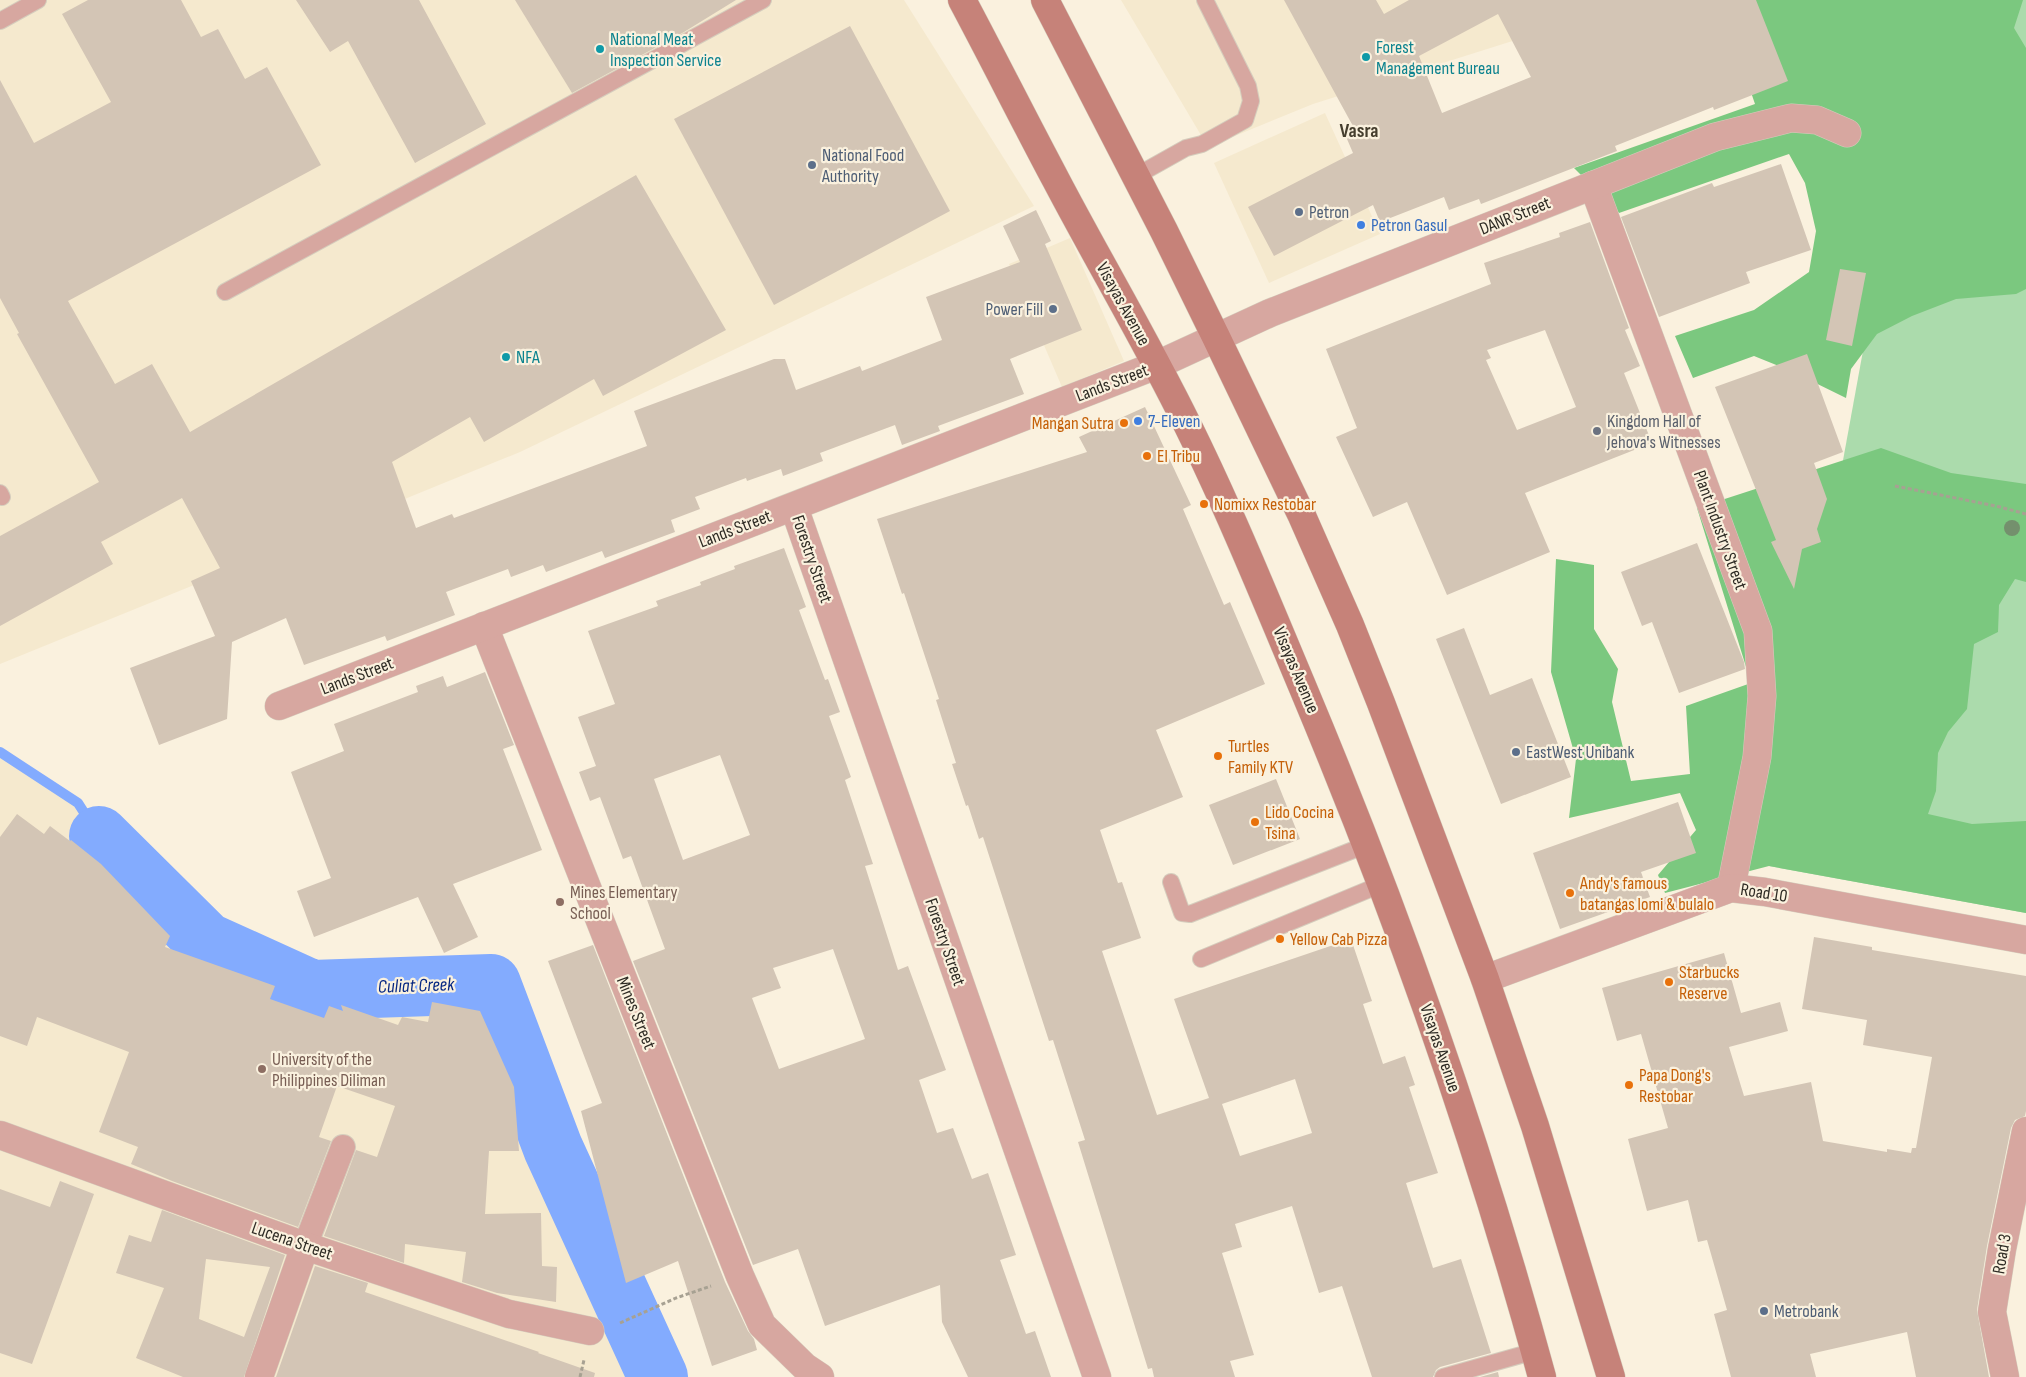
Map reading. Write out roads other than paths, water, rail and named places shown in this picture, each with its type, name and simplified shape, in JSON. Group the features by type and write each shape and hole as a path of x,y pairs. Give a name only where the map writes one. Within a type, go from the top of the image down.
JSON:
{"main road":[{"name":"Visayas Avenue","path":"962,0 1056,182 1157,365 1189,428 1244,550 1336,766 1382,884 1466,1122 1507,1251 1542,1377"},
{"path":"1045,0 1136,176 1216,337 1302,516 1350,626 1485,979 1535,1126 1611,1377"}],"street":[{"name":"DANR Street","path":"1189,350 1270,313 1715,137 1791,118 1817,120 1848,133"},
{"name":"Plant Industry Street","path":"1593,185 1758,631 1762,696 1757,757 1731,888"},
{"name":"Lands Street","path":"279,706 1157,365 1189,350"},
{"name":"Forestry Street","path":"794,506 1097,1377"},
{"name":"Mines Street","path":"484,626 740,1276 762,1325 805,1367 820,1377"},
{"name":"Road 10","path":"1485,979 1731,888 1765,892 2026,940"},
{"name":"Road 3","path":"2005,1377 1992,1312 2002,1249 2026,1131"},
{"name":"Lucena Street","path":"0,1135 305,1246 509,1314 603,1328"},
{"path":"259,1377 305,1246 343,1147"}],"lane":[{"path":"0,21 38,0"},
{"path":"225,292 763,0"},
{"path":"1136,176 1186,148 1202,144 1245,120 1251,102 1248,86 1204,0"},
{"path":"1171,882 1182,912 1190,914 1366,845"},
{"path":"1201,960 1382,884"},
{"path":"1443,1377 1535,1351"}],"waterway":[{"name":"Culiat Creek","path":"0,752 78,803 99,836"},
{"name":"Culiat Creek","path":"99,836 206,942 312,990 491,984 553,1148 658,1377"}],"place":[{"name":"National Meat Inspection Service","path":"600,49"},
{"name":"Forest Management Bureau","path":"1366,57"},
{"name":"National Food Authority","path":"812,165"},
{"name":"Petron","path":"1299,212"},
{"name":"Petron Gasul","path":"1361,225"},
{"name":"Power Fill","path":"1053,309"},
{"name":"NFA","path":"506,357"},
{"name":"7-Eleven","path":"1138,421"},
{"name":"Mangan Sutra","path":"1124,423"},
{"name":"Kingdom Hall of Jehova's Witnesses","path":"1597,431"},
{"name":"El Tribu","path":"1147,456"},
{"name":"Nomixx Restobar","path":"1204,504"},
{"name":"EastWest Unibank","path":"1516,752"},
{"name":"Turtles Family KTV","path":"1218,756"},
{"name":"Lido Cocina Tsina","path":"1255,822"},
{"name":"Andy's famous batangas lomi & bulalo","path":"1570,893"},
{"name":"Mines Elementary School","path":"560,902"},
{"name":"Yellow Cab Pizza","path":"1280,939"},
{"name":"Starbucks Reserve","path":"1669,982"},
{"name":"University of the Philippines Diliman","path":"262,1069"},
{"name":"Papa Dong's Restobar","path":"1629,1085"},
{"name":"Metrobank","path":"1764,1311"}],"district":[{"name":"Vasra","path":"1359,131"}]}
